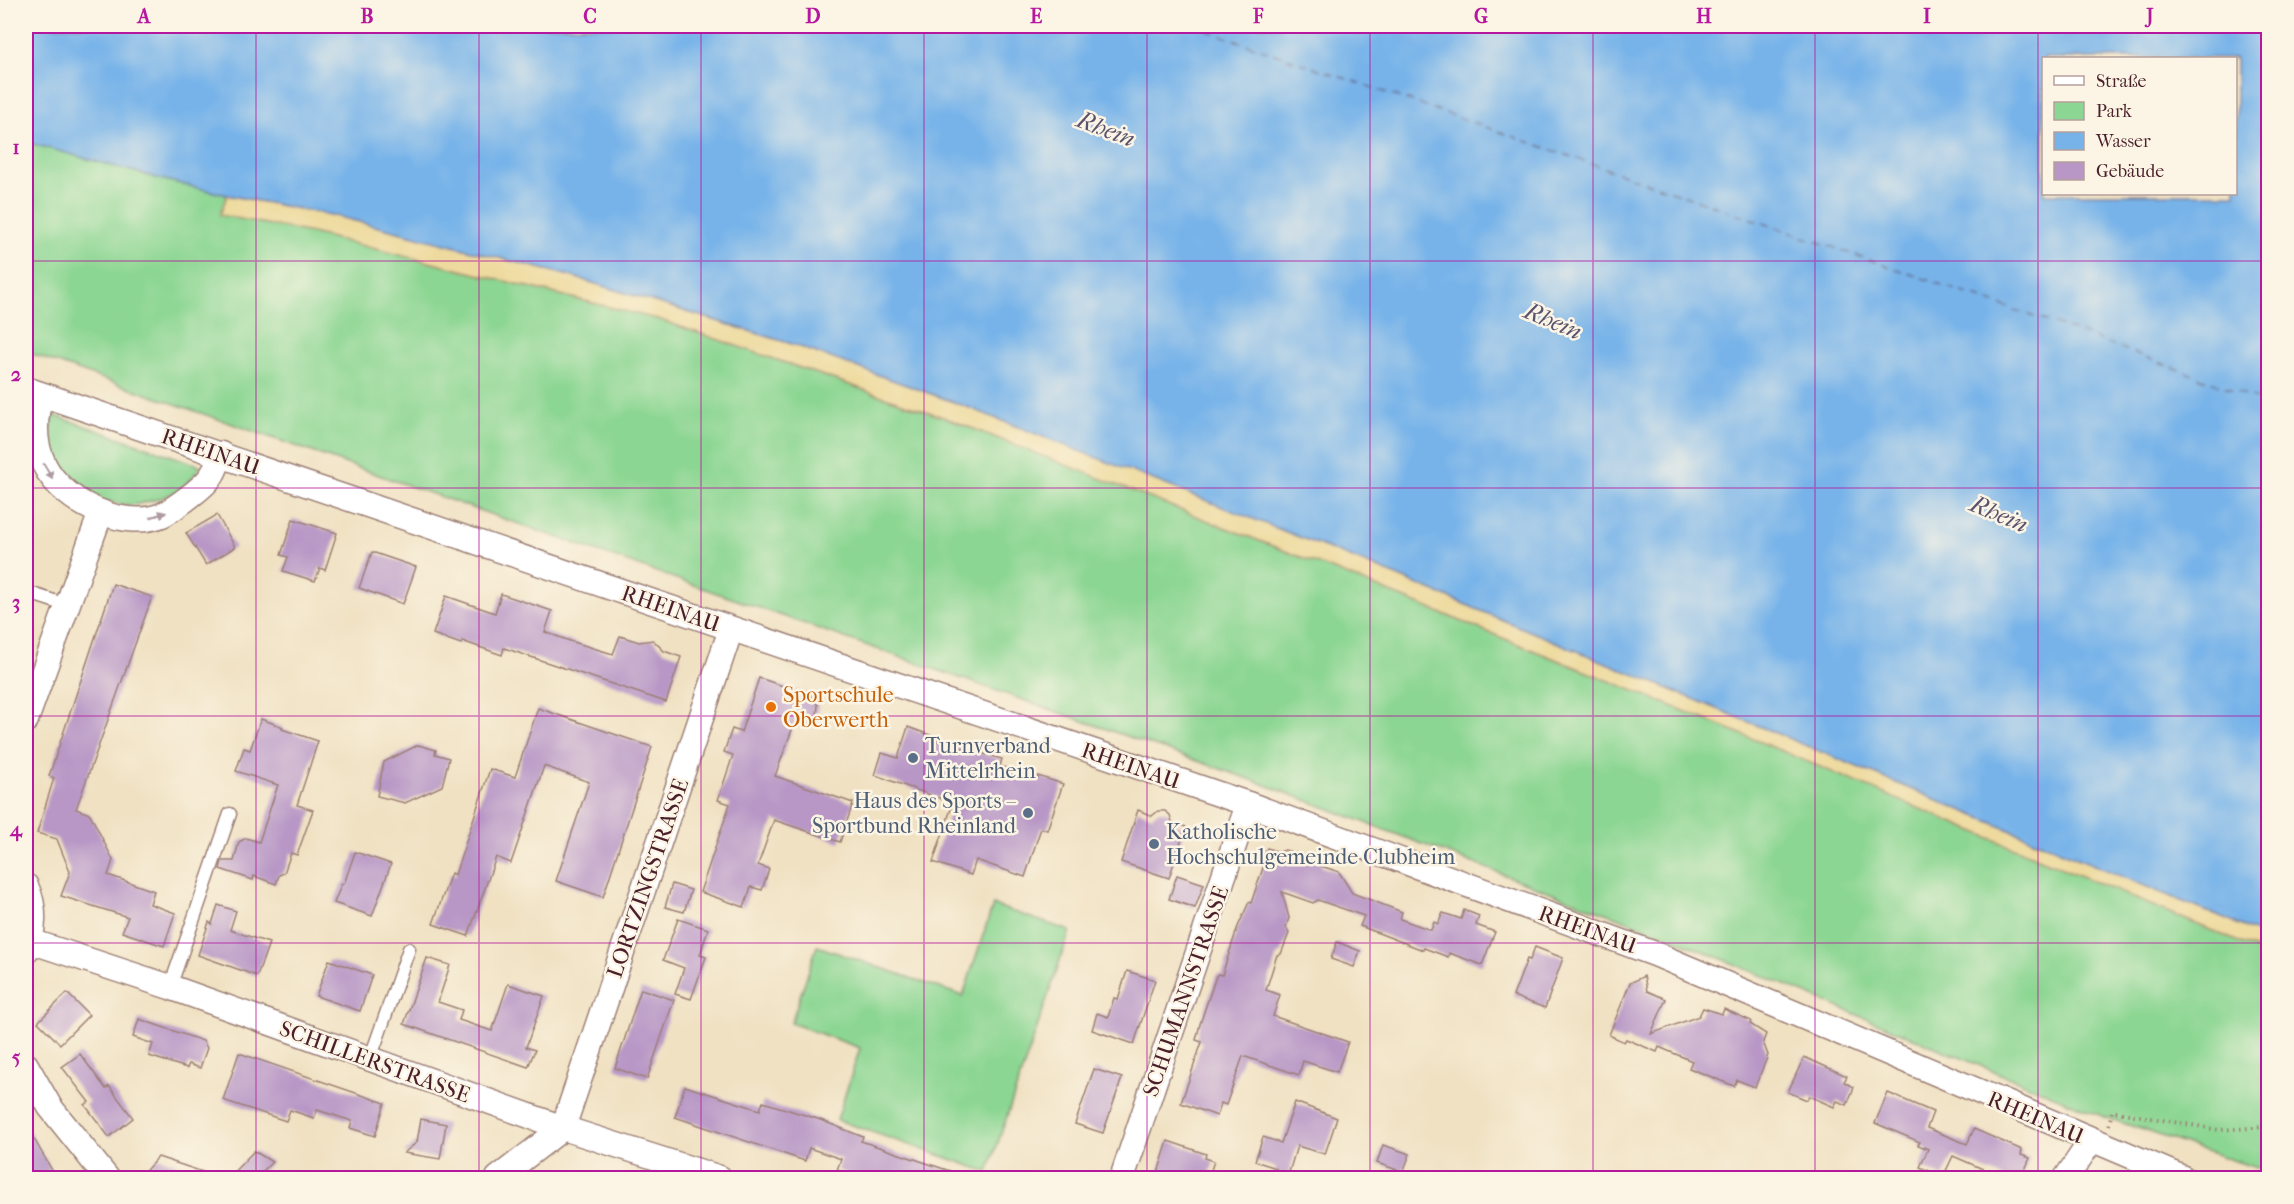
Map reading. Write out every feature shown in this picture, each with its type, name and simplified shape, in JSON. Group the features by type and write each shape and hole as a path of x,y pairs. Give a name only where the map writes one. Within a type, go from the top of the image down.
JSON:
{"street":[{"name":"RHEINAU","path":"33,392 1248,804 1655,954 2183,1179"},
{"path":"33,392 36,412 35,436 41,459 54,481 74,499 101,512 124,519 161,515 195,493 212,476 221,454"},
{"path":"26,720 101,512"},
{"name":"LORTZINGSTRASSE","path":"563,1128 731,629"},
{"name":"SCHUMANNSTRASSE","path":"1122,1179 1248,804"},
{"path":"26,886 33,910 28,946"},
{"name":"SCHILLERSTRASSE","path":"28,946 170,987 563,1128 720,1179"},
{"path":"26,1065 50,1107 107,1179"},
{"path":"498,1179 563,1128"},
{"path":"2066,1179 2091,1141"}],"lane":[{"path":"26,592 66,605"},
{"path":"170,987 230,814"},
{"path":"370,1059 409,949"}],"path":[{"path":"2112,1111 2219,1130 2268,1127"}],"green space":[{"path":"26,142 227,195 221,215 312,233 661,320 946,418 1339,572 1734,731 2268,954 2268,1172 2102,1116 1664,935 1255,781 26,352"},
{"path":"53,415 201,466 185,485 172,494 137,504 113,503 82,489 70,478 54,449"},
{"path":"993,905 1070,931 988,1172 837,1120 860,1048 791,1023 817,946 963,996"}],"sand":[{"path":"227,195 336,216 570,276 792,344 962,405 1358,560 2268,937 2268,954 1734,731 1339,572 946,418 661,320 312,233 220,215"}],"water":[{"name":"Rhein","path":"26,26 2268,26 2268,937 1358,560 962,405 792,344 570,276 336,216 227,195 26,142"}],"building":[{"path":"217,515 235,547 206,565 186,533"},
{"path":"293,519 337,533 325,570 320,568 315,581 283,571 288,557 281,555"},
{"path":"372,552 416,567 403,604 359,588"},
{"path":"113,584 152,597 76,809 90,814 113,860 108,875 154,891 150,904 175,913 164,946 122,932 128,917 61,896 70,872 57,839 37,833 54,778 49,776"},
{"path":"501,594 552,611 545,632 570,641 613,654 620,636 639,642 653,640 664,651 681,657 666,702 504,648 502,655 433,634 446,596 495,613"},
{"path":"759,678 810,695 818,705 817,715 811,723 793,727 775,776 853,803 840,842 774,820 758,865 769,869 762,890 751,887 744,907 700,892 730,804 718,800 733,755 724,752 732,729 741,732"},
{"path":"538,708 652,747 603,897 556,881 589,782 544,766 511,863 496,857 468,936 433,924 451,873 455,875 490,769 515,777"},
{"path":"261,719 318,741 297,805 313,810 297,855 291,853 284,873 279,875 276,884 254,876 253,880 220,869 222,861 234,861 239,842 246,838 259,842 278,785 236,771 244,748 250,750"},
{"name":"Haus des Sports – Sportbund Rheinland","path":"908,727 938,738 937,741 1002,759 1000,766 1063,784 1047,830 1041,828 1025,877 976,860 971,875 933,862 953,803 875,775 882,753 898,758"},
{"path":"418,745 436,750 435,754 449,758 442,786 405,803 377,796 384,762"},
{"name":"Katholische Hochschulgemeinde Clubheim","path":"1138,810 1152,816 1158,811 1165,811 1170,815 1172,822 1186,827 1169,878 1121,862"},
{"path":"1267,848 1279,852 1285,850 1323,861 1321,866 1339,872 1352,893 1402,912 1400,919 1431,930 1434,922 1438,924 1443,913 1461,919 1464,910 1479,916 1476,925 1495,932 1482,965 1449,953 1448,957 1424,948 1423,950 1360,926 1364,916 1318,900 1313,903 1282,892 1289,918 1286,927 1289,933 1281,954 1277,955 1266,990 1280,995 1273,1016 1348,1042 1337,1072 1303,1061 1299,1075 1243,1056 1226,1105 1221,1103 1217,1116 1181,1103 1202,1042 1196,1040 1216,976 1222,975 1237,929 1249,902 1251,903 1264,865 1261,864"},
{"path":"355,852 391,864 372,916 334,903 342,883 344,884"},
{"path":"1177,875 1204,884 1195,908 1169,899"},
{"path":"672,884 691,890 684,912 665,907"},
{"path":"218,905 236,911 230,930 269,943 257,976 198,955 209,922 212,924"},
{"path":"678,919 708,929 700,955 706,957 691,999 675,994 684,968 663,960"},
{"path":"1337,942 1360,951 1354,967 1331,959"},
{"path":"1535,947 1563,958 1545,1008 1513,996 1527,959 1530,960"},
{"path":"427,958 450,965 438,1002 462,1010 459,1020 492,1031 508,984 544,996 526,1047 535,1050 528,1067 404,1024"},
{"path":"329,960 372,975 360,1011 316,996"},
{"path":"1127,971 1155,980 1134,1044 1092,1030 1097,1013 1108,1017 1114,998 1118,999"},
{"path":"1644,976 1647,991 1666,999 1651,1034 1699,1016 1703,1008 1722,1014 1724,1009 1751,1021 1750,1024 1766,1034 1763,1042 1768,1055 1755,1087 1737,1080 1734,1086 1689,1068 1692,1061 1659,1047 1657,1052 1626,1039 1624,1042 1609,1035 1630,983"},
{"path":"641,989 674,1000 647,1079 615,1068"},
{"path":"67,993 89,1015 60,1044 38,1022"},
{"path":"139,1019 203,1041 207,1048 200,1068 189,1064 187,1068 149,1056 153,1044 133,1037"},
{"path":"239,1053 385,1103 375,1136 350,1128 352,1121 317,1110 314,1118 290,1110 286,1121 223,1100"},
{"path":"80,1054 106,1089 109,1086 133,1118 109,1137 85,1105 89,1102 62,1067"},
{"path":"1804,1057 1847,1076 1844,1082 1854,1087 1847,1105 1837,1101 1834,1107 1809,1096 1807,1100 1788,1092"},
{"path":"1094,1069 1122,1078 1103,1133 1075,1124"},
{"path":"685,1086 760,1110 763,1102 818,1119 863,1137 861,1141 962,1175 961,1179 863,1179 837,1170 841,1159 809,1148 805,1161 675,1117"},
{"path":"1888,1093 1933,1112 1927,1128 1967,1144 1974,1129 2022,1150 2021,1155 2030,1158 2021,1179 2006,1179 1953,1156 1943,1177 1920,1167 1928,1149 1918,1145 1920,1142 1875,1123"},
{"path":"1295,1102 1337,1118 1325,1154 1297,1146 1287,1179 1273,1179 1276,1168 1255,1161 1263,1137 1281,1143"},
{"path":"421,1119 446,1124 440,1159 404,1153 417,1142"},
{"path":"26,1125 57,1179 31,1179 26,1170"},
{"path":"1168,1141 1206,1154 1205,1158 1214,1161 1208,1179 1156,1179"},
{"path":"1383,1145 1410,1154 1403,1172 1377,1163"},
{"path":"254,1151 272,1162 255,1179 227,1179"},
{"path":"158,1157 212,1175 212,1179 138,1179"}],"ferry route":[{"path":"1194,26 2081,333 2268,403"}],"place":[{"name":"Sportschule Oberwerth","path":"771,707"},
{"name":"Turnverband Mittelrhein","path":"913,758"},
{"name":"Haus des Sports – Sportbund Rheinland","path":"1028,813"},
{"name":"Katholische Hochschulgemeinde Clubheim","path":"1154,844"}]}
